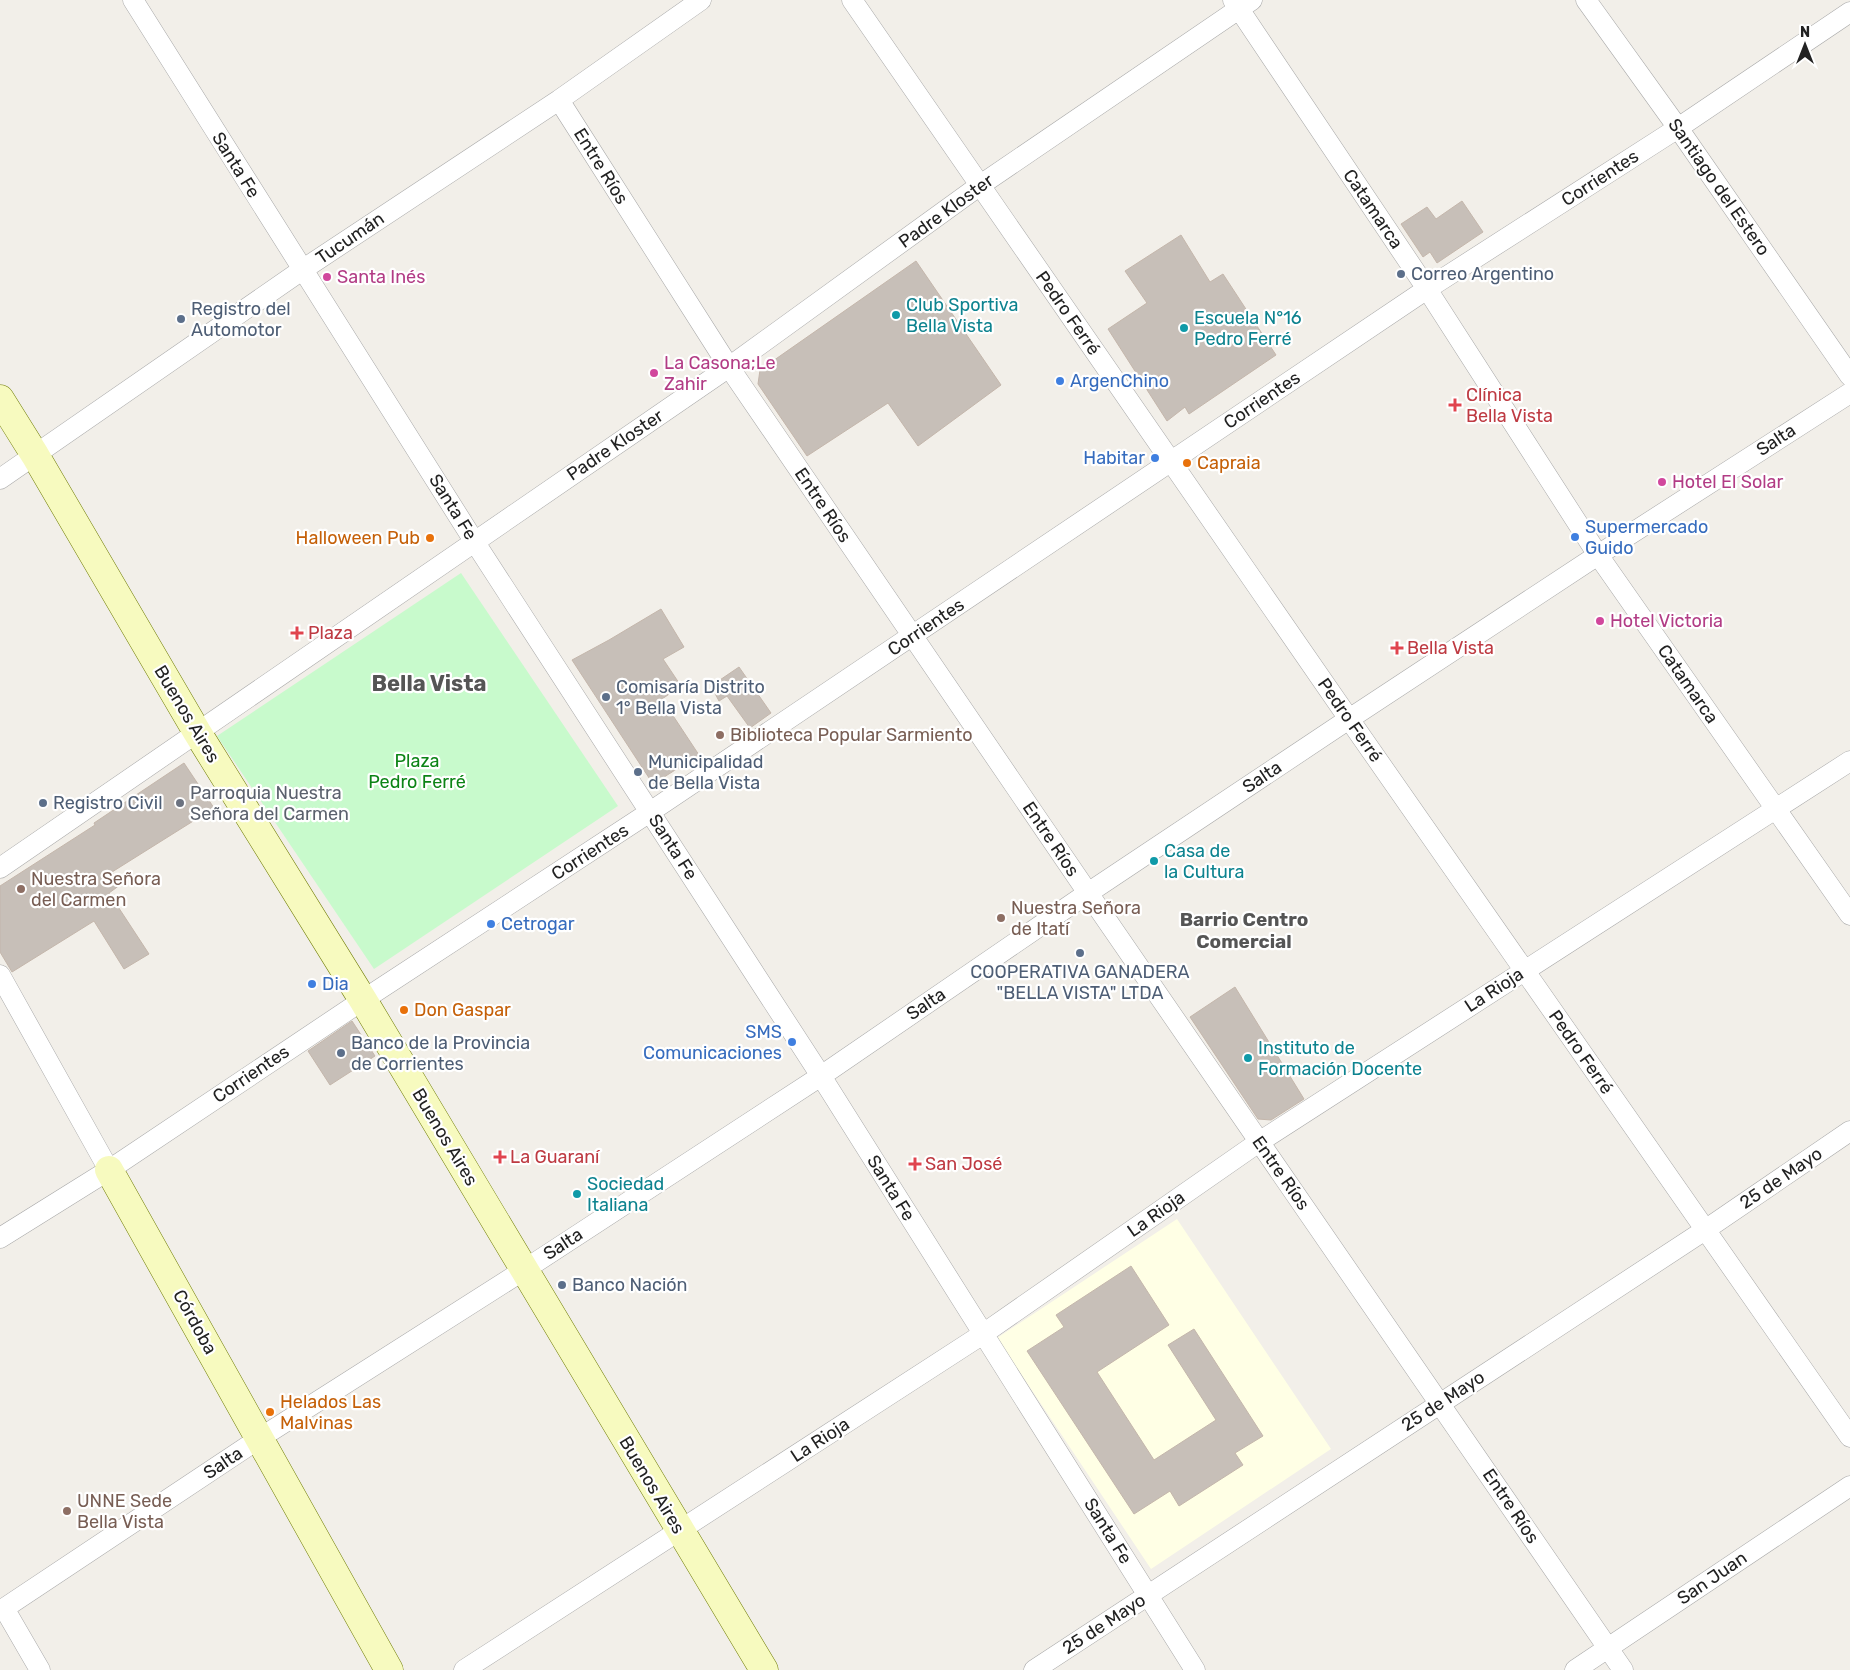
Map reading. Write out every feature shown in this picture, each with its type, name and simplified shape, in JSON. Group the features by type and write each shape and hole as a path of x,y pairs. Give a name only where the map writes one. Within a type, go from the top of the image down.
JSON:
{"street":[{"name":"Santa Fe","path":"133,0 474,541 821,1076 1195,1670"},
{"name":"Tucumán","path":"0,479 302,270 559,100 701,0"},
{"name":"Pedro Ferré","path":"852,0 1349,719 1850,1437"},
{"name":"Santiago del Estero","path":"1586,0 1678,128 1850,376"},
{"name":"Padre Kloster","path":"0,868 730,367 979,186 1241,3"},
{"name":"Catamarca","path":"1241,3 1598,554 1850,915"},
{"name":"Corrientes","path":"0,1238 109,1170 363,1000 650,812 1427,289 1678,128 1850,12"},
{"name":"Entre Ríos","path":"559,100 730,367 912,636 1623,1670"},
{"name":"Salta","path":"2,1609 260,1438 524,1270 821,1076 1088,893 1349,719 1598,554 1850,393"},
{"name":"Buenos Aires","path":"0,399 35,455 197,732 363,1000 764,1670"},
{"name":"La Rioja","path":"464,1670 983,1334 1260,1142 1850,761"},
{"name":"Córdoba","path":"0,975 389,1670"},
{"name":"25 de Mayo","path":"1034,1670 1705,1230 1850,1131"},
{"name":"San Juan","path":"1575,1670 1850,1486"},
{"path":"2,1609 40,1670"}],"shaded area":[{"path":"1177,1219 1331,1449 1151,1569 997,1338"}],"green space":[{"name":"Plaza Pedro Ferré","path":"461,573 618,806 374,969 217,736"}],"building":[{"name":"Correo Argentino","path":"1462,201 1483,232 1437,263 1430,252 1423,257 1401,224 1427,207 1436,219"},
{"name":"Escuela N°16 Pedro Ferré","path":"1181,235 1210,282 1223,274 1276,355 1189,414 1185,407 1167,421 1108,329 1147,303 1125,271"},
{"name":"Club Sportiva Bella Vista","path":"916,261 1001,385 918,446 888,403 807,456 758,384 760,370"},
{"path":"661,609 684,647 663,659 681,686 662,699 699,755 653,784 572,660"},
{"name":"Biblioteca Popular Sarmiento","path":"739,667 771,713 750,728 727,696 719,701 711,686"},
{"path":"184,763 214,808 112,872 120,885 109,893 149,954 124,969 94,921 12,972 0,952 0,886 95,825 94,823"},
{"name":"Instituto de Formación Docente","path":"1235,987 1304,1099 1271,1120 1258,1119 1190,1017"},
{"name":"Banco de la Provincia de Corrientes","path":"352,1021 375,1056 330,1085 308,1051"},
{"path":"1131,1266 1169,1325 1097,1372 1154,1460 1216,1420 1168,1345 1194,1329 1263,1436 1235,1453 1243,1465 1179,1506 1170,1491 1134,1514 1027,1351 1064,1327 1056,1315"}],"place":[{"name":"Correo Argentino","path":"1401,274"},
{"name":"Santa Inés","path":"327,277"},
{"name":"Club Sportiva Bella Vista","path":"896,315"},
{"name":"Registro del Automotor","path":"181,319"},
{"name":"Escuela N°16 Pedro Ferré","path":"1184,328"},
{"name":"La Casona;Le Zahir","path":"654,373"},
{"name":"ArgenChino","path":"1060,381"},
{"name":"Clínica Bella Vista","path":"1455,405"},
{"name":"Habitar","path":"1155,458"},
{"name":"Capraia","path":"1187,463"},
{"name":"Hotel El Solar","path":"1662,482"},
{"name":"Supermercado Guido","path":"1575,537"},
{"name":"Halloween Pub","path":"430,538"},
{"name":"Hotel Victoria","path":"1600,621"},
{"name":"Plaza","path":"297,633"},
{"name":"Bella Vista","path":"1397,648"},
{"name":"Comisaría Distrito 1° Bella Vista","path":"606,697"},
{"name":"Biblioteca Popular Sarmiento","path":"720,735"},
{"name":"Municipalidad de Bella Vista","path":"638,772"},
{"name":"Registro Civil","path":"43,803"},
{"name":"Parroquia Nuestra Señora del Carmen","path":"180,803"},
{"name":"Casa de la Cultura","path":"1154,861"},
{"name":"Nuestra Señora del Carmen","path":"21,889"},
{"name":"Nuestra Señora de Itatí","path":"1001,918"},
{"name":"Cetrogar","path":"491,924"},
{"name":"COOPERATIVA GANADERA \"BELLA VISTA\" LTDA","path":"1080,953"},
{"name":"Dia","path":"312,984"},
{"name":"Don Gaspar","path":"404,1010"},
{"name":"SMS Comunicaciones","path":"792,1042"},
{"name":"Banco de la Provincia de Corrientes","path":"341,1053"},
{"name":"Instituto de Formación Docente","path":"1248,1058"},
{"name":"La Guaraní","path":"500,1157"},
{"name":"San José","path":"915,1164"},
{"name":"Sociedad Italiana","path":"577,1194"},
{"name":"Banco Nación","path":"562,1285"},
{"name":"Helados Las Malvinas","path":"270,1412"},
{"name":"UNNE Sede Bella Vista","path":"67,1511"}],"district":[{"name":"Bella Vista","path":"429,683"},
{"name":"Barrio Centro Comercial","path":"1244,930"}]}
